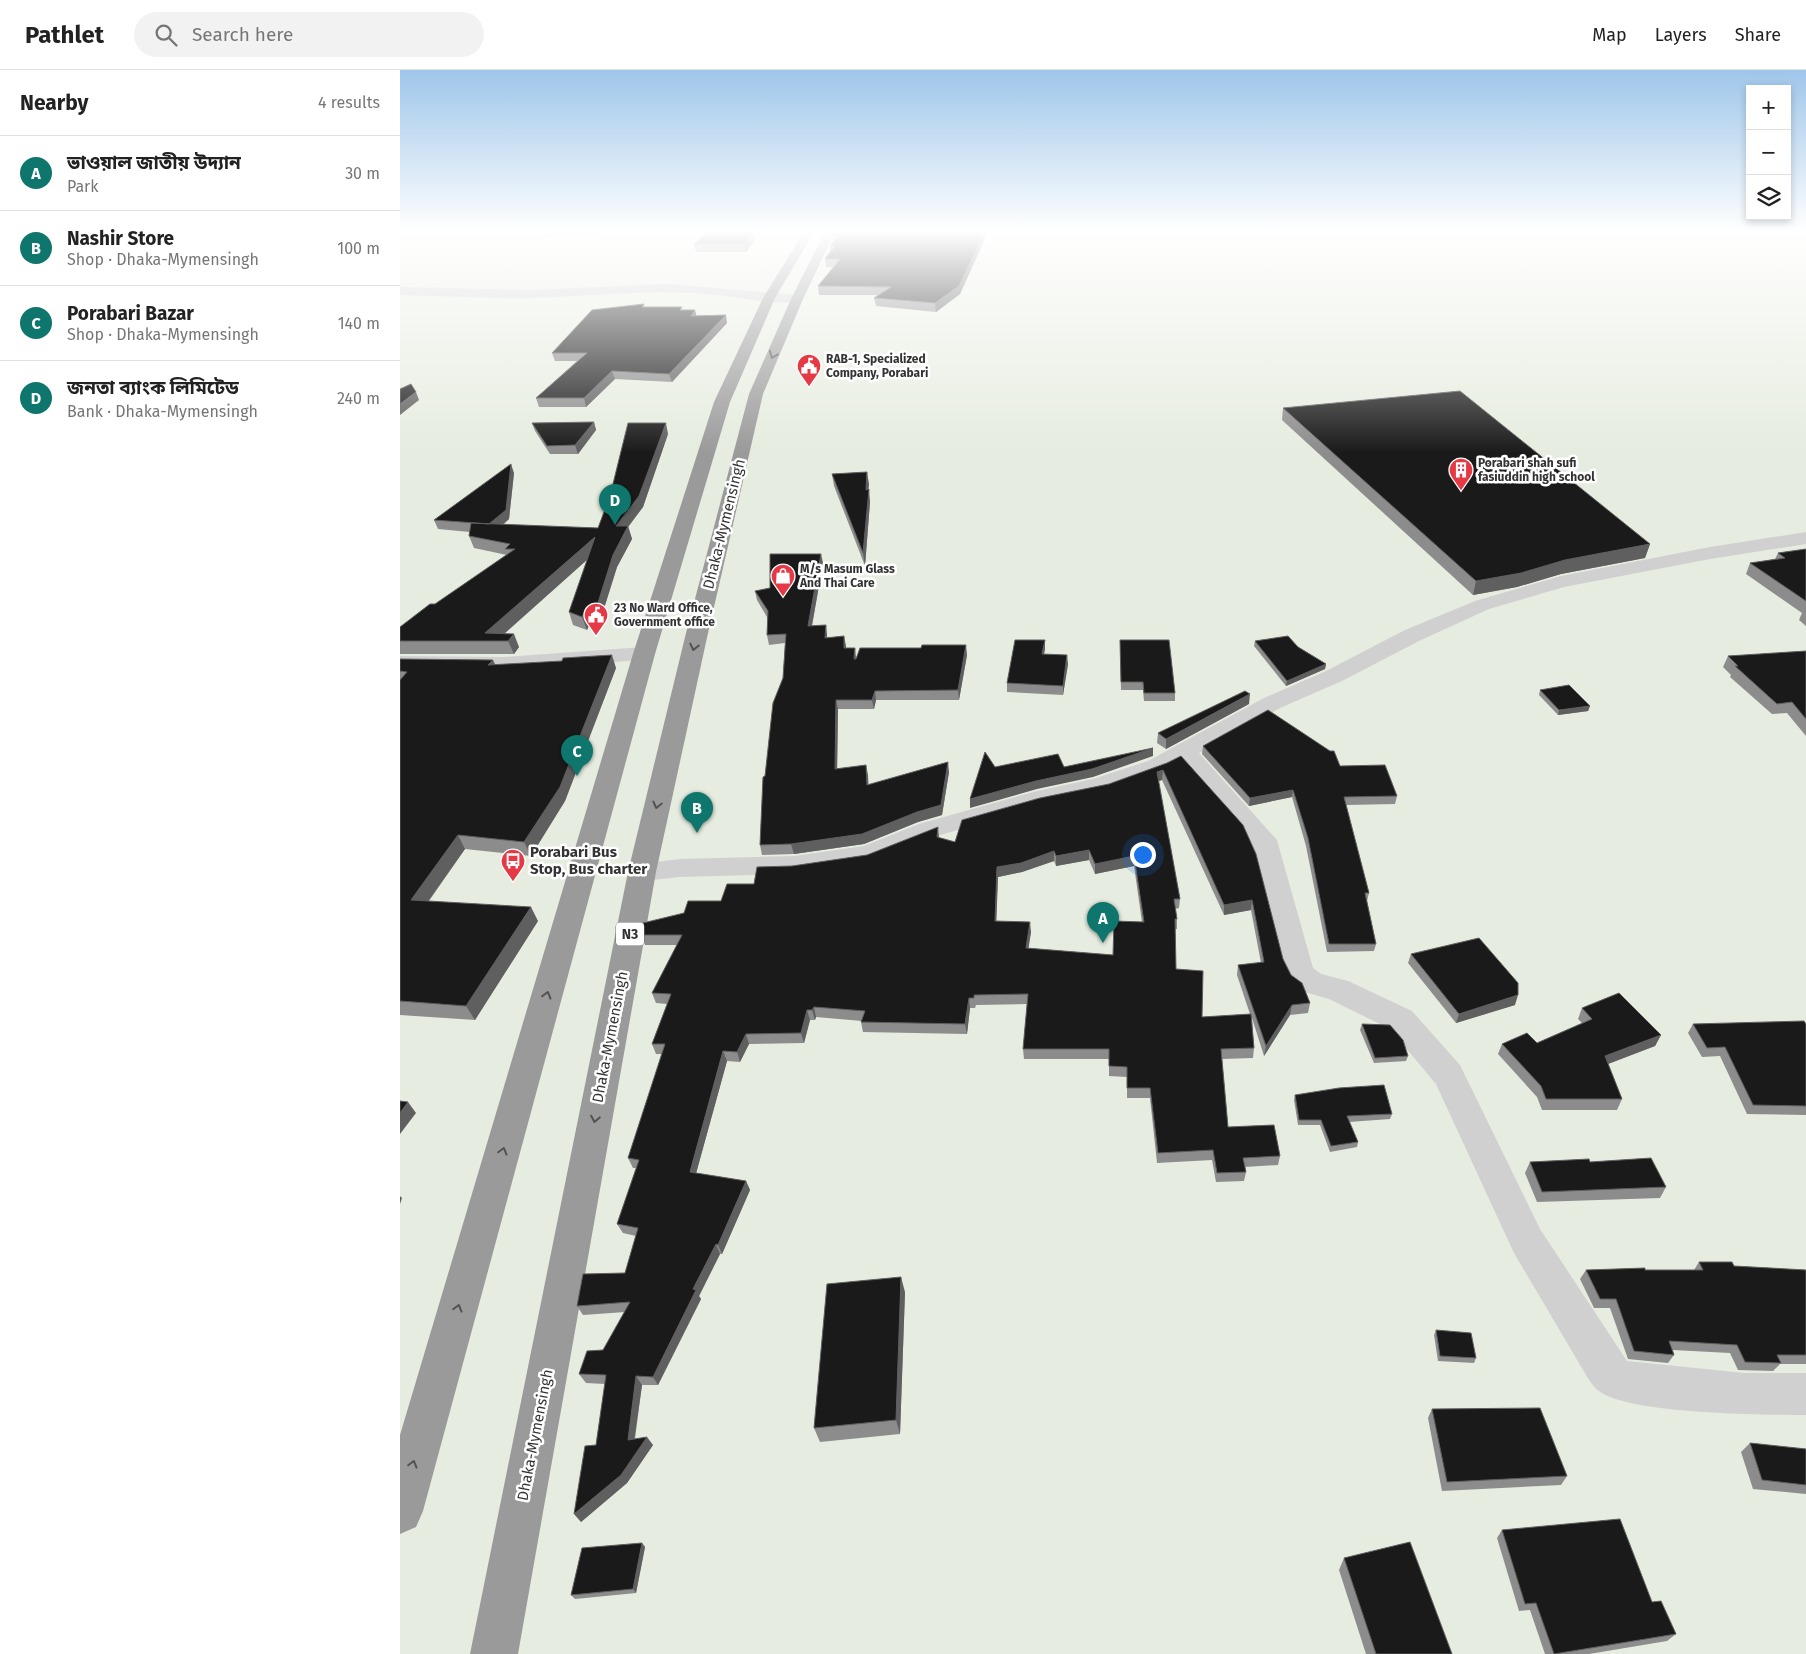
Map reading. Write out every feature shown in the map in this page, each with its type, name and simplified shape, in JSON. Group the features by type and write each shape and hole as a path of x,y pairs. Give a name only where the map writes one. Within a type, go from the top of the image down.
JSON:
{"highway":[{"name":"Dhaka-Mymensingh","path":"400,1511 644,654 722,402 778,306"},
{"name":"Dhaka-Mymensingh","path":"494,1654 642,872 756,394 781,306"}],"street":[{"path":"642,872 680,868 794,865 869,854 928,830 1037,799 1130,778 1184,752 1272,703 1334,676 1413,635 1482,605 1560,582 1710,553 1806,538"},
{"path":"400,662 504,664 644,654"},
{"path":"1184,752 1264,840 1298,968 1302,976 1312,983 1337,989 1401,1020 1448,1075 1527,1241 1604,1365 1614,1377 1631,1383 1744,1394 1806,1394"}],"shaded area":[{"path":"400,306 1806,306 1806,1654 400,1654"}],"building":[{"path":"627,306 682,307 680,310 695,310 691,316 726,315 669,374 612,371 584,398 536,398 587,353 552,353 592,310"},
{"path":"411,384 416,392 400,404 400,389"},
{"name":"Porabari shah sufi fasiuddin high school","path":"1460,391 1650,544 1565,560 1521,573 1476,581 1283,408"},
{"path":"594,422 575,445 547,446 532,423"},
{"path":"628,423 666,423 639,496 616,526 628,526 613,555 597,606 588,606 582,617 569,612 595,537 485,633 514,634 508,641 400,641 400,627 430,604 435,604 515,549 505,549 510,544 469,536 471,523 598,528 610,496"},
{"path":"511,464 506,510 489,524 434,520"},
{"path":"867,472 866,490 869,489 863,553 832,474"},
{"path":"1806,549 1806,601 1750,563 1785,558 1778,553"},
{"path":"770,554 821,554 808,626 826,625 825,638 844,636 844,648 855,648 854,659 856,659 860,648 921,648 922,645 966,645 958,690 875,691 872,700 836,700 835,769 866,765 867,785 948,762 941,805 917,812 862,834 791,844 760,845 763,777 765,776 773,703 783,678 786,634 767,635 768,611 755,591 770,588"},
{"path":"1288,636 1298,647 1326,664 1287,681 1255,641"},
{"path":"1015,640 1045,640 1042,654 1067,655 1063,686 1007,683"},
{"path":"1120,640 1169,640 1175,693 1144,693 1143,682 1121,682"},
{"path":"1806,651 1806,719 1792,702 1777,704 1735,666 1738,666 1728,656"},
{"path":"612,655 560,787 524,842 458,835 411,900 531,907 466,1006 400,1001 400,680 407,672 400,671 400,659 493,660 488,665 562,661 563,658"},
{"path":"1569,685 1590,706 1559,710 1540,690"},
{"path":"1245,691 1250,694 1166,739 1158,733"},
{"path":"1268,710 1330,751 1334,751 1340,766 1385,765 1397,796 1344,797 1369,893 1365,893 1376,944 1329,944 1308,838 1293,790 1250,798 1203,746"},
{"path":"1153,748 1092,769 1036,781 970,799 985,752 995,767 1058,754 1064,767"},
{"path":"1181,756 1243,825 1256,854 1283,959 1291,975 1302,983 1310,1003 1292,1005 1266,1046 1238,965 1264,962 1252,900 1224,905 1163,770 1157,772 1180,899 1174,899 1177,919 1175,919 1176,969 1203,971 1202,1017 1251,1014 1254,1048 1221,1049 1228,1127 1274,1125 1280,1156 1243,1158 1246,1172 1217,1173 1213,1150 1158,1153 1150,1088 1127,1088 1127,1067 1109,1066 1109,1049 1023,1049 1028,994 974,995 974,998 969,998 965,1024 861,1022 865,1011 814,1007 812,1010 807,1010 801,1033 746,1034 737,1052 723,1051 690,1172 746,1181 718,1245 716,1244 693,1289 696,1290 653,1377 636,1376 628,1440 647,1437 621,1475 574,1514 585,1446 596,1445 606,1375 579,1374 587,1351 603,1350 630,1302 577,1306 583,1274 625,1273 638,1228 617,1224 639,1160 628,1158 665,1044 652,1044 671,994 652,993 682,935 641,935 643,923 684,913 688,901 721,901 727,884 754,884 757,867 792,866 867,855 938,827 937,837 955,842 962,820 1040,798 1109,784","holes":["1089,850 1095,864 1134,856 1144,922 1114,921 1113,955 1026,948 1030,922 995,921 997,867 1021,863 1054,851 1056,856"]},
{"path":"1479,938 1518,983 1518,995 1459,1014 1411,954"},
{"path":"1619,993 1661,1035 1605,1056 1622,1099 1546,1099 1541,1086 1502,1044 1527,1033 1537,1043 1592,1019 1582,1008"},
{"path":"1804,1021 1806,1024 1806,1106 1753,1105 1725,1047 1707,1048 1693,1024"},
{"path":"1362,1024 1390,1025 1403,1040 1408,1056 1375,1058"},
{"path":"1384,1085 1392,1114 1347,1116 1358,1142 1331,1146 1321,1120 1299,1120 1295,1095 1339,1088"},
{"path":"400,1101 408,1102 400,1113"},
{"path":"1651,1158 1666,1187 1542,1192 1530,1162 1589,1159 1590,1162"},
{"path":"1699,1262 1732,1262 1734,1266 1806,1270 1806,1355 1777,1355 1781,1363 1745,1362 1737,1345 1669,1341 1674,1355 1634,1351 1616,1299 1600,1299 1586,1270 1645,1268 1645,1270 1703,1270"},
{"path":"901,1277 896,1420 814,1428 827,1284"},
{"path":"1436,1330 1471,1333 1476,1358 1440,1356"},
{"path":"1540,1408 1567,1476 1447,1482 1432,1409"},
{"path":"1750,1443 1806,1449 1806,1485 1762,1480"},
{"path":"1620,1519 1652,1602 1661,1601 1676,1634 1554,1654 1536,1603 1525,1604 1502,1530"},
{"path":"1410,1542 1452,1654 1376,1654 1344,1558"},
{"path":"642,1543 633,1589 571,1595 582,1548"}],"place":[{"name":"RAB-1, Specialized Company, Porabari","path":"809,387"},
{"name":"Porabari shah sufi fasiuddin high school","path":"1461,491"},
{"name":"জনতা ব্যাংক লিমিটেড","path":"615,525"},
{"name":"M/s Masum Glass And Thai Care","path":"783,597"},
{"name":"23 No Ward Office, Government office","path":"596,636"},
{"name":"Porabari Bazar","path":"577,776"},
{"name":"Nashir Store","path":"697,833"},
{"name":"Porabari Bus Stop, Bus charter","path":"513,882"},
{"name":"ভাওয়াল জাতীয় উদ্যান","path":"1103,943"}]}
